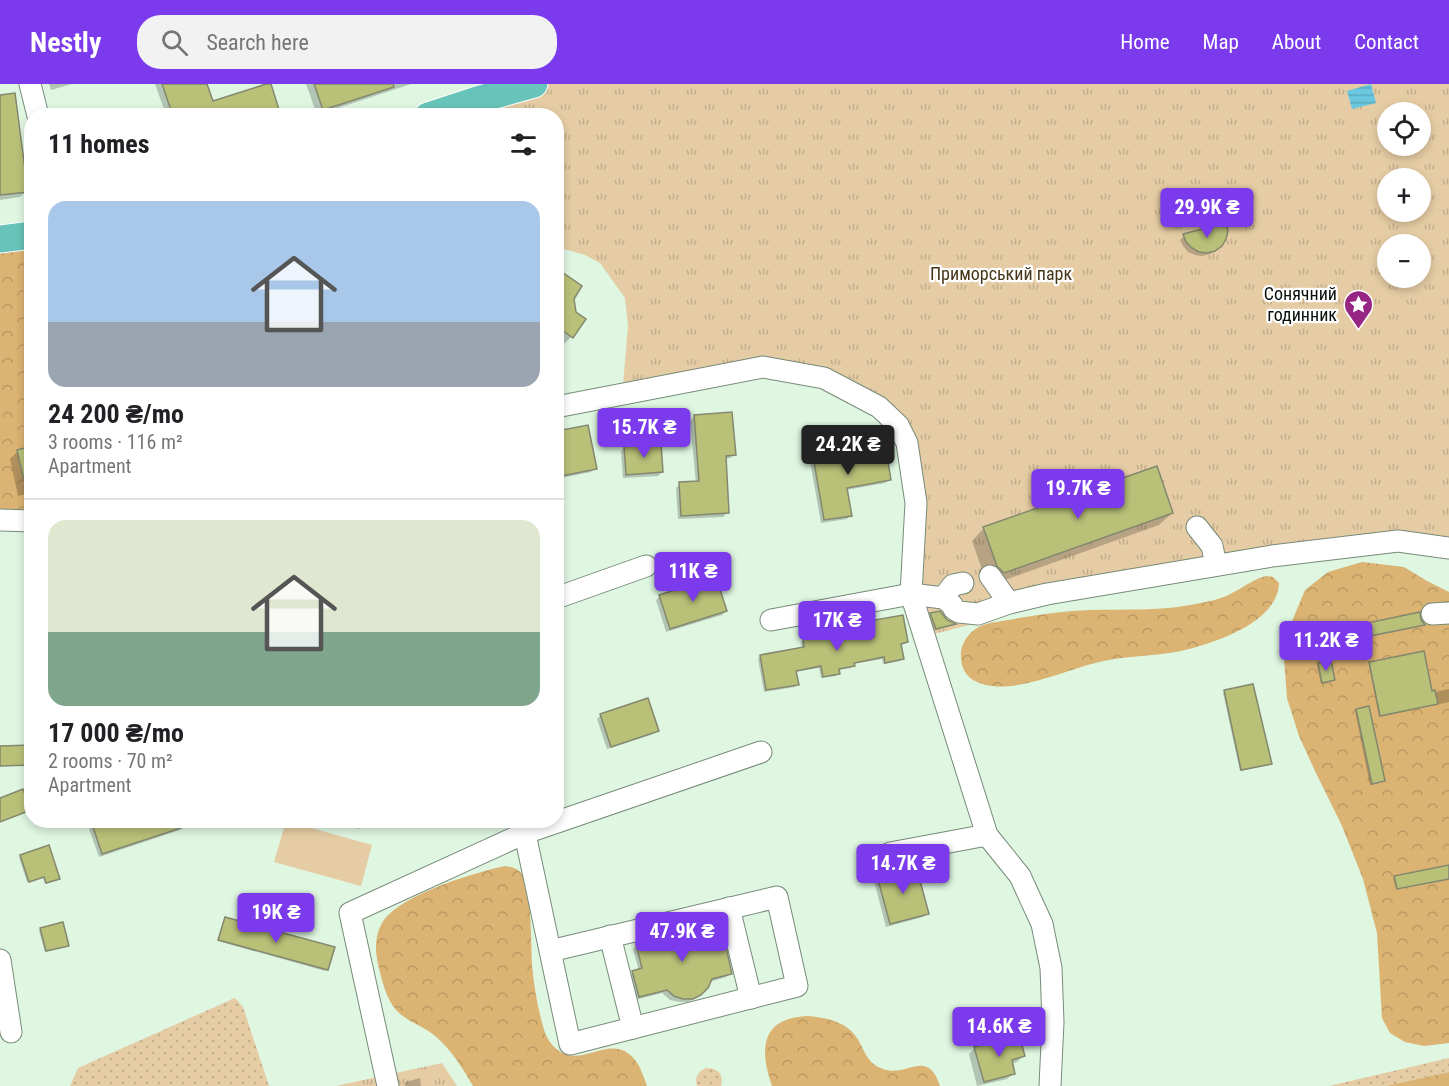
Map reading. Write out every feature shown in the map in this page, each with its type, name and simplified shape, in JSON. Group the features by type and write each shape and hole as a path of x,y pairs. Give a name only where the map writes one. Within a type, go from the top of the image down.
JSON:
{"main road":[{"path":"443,108 474,92 534,84"},
{"path":"0,239 24,236"}],"street":[{"path":"30,84 36,108"},
{"path":"564,405 763,367 824,378 879,407 898,425 907,443 916,502 911,594 987,835 1020,876 1042,924 1051,968 1053,1022 1050,1086"},
{"path":"0,520 24,522"},
{"path":"1197,527 1212,546 1216,565"},
{"path":"771,620 911,594 943,598 959,612 978,614 1009,603 1047,594 1272,556 1398,541 1449,548"},
{"path":"564,595 646,566"},
{"path":"990,576 1009,603"},
{"path":"943,598 953,585 963,583"},
{"path":"564,814 761,752"},
{"path":"388,1086 350,913 522,828"},
{"path":"524,828 550,951 570,1044 797,986 777,897 550,951"},
{"path":"890,854 987,835"},
{"path":"729,908 751,998"},
{"path":"610,936 633,1028"},
{"path":"0,960 10,1032"}],"green space":[{"name":"Приморський парк","path":"542,84 1449,84 1449,551 1445,549 1275,560 971,617 969,625 930,635 915,592 900,446 893,430 873,413 822,385 763,373 623,385 628,326 625,298 600,263 585,255 564,249 564,108 470,108"},
{"path":"24,242 24,513 0,511 0,246"},
{"path":"1362,562 1404,567 1449,592 1449,1043 1424,1046 1405,1042 1390,1033 1382,1018 1377,933 1363,879 1342,826 1299,736 1287,698 1284,659 1290,626 1305,590 1328,572"},
{"path":"1266,576 1273,577 1279,583 1276,597 1267,610 1240,630 1206,644 1176,652 1104,661 1020,685 987,685 973,680 963,667 961,652 964,642 970,634 983,625 1062,612 1153,609 1190,605 1224,597"},
{"path":"284,828 311,828 372,845 361,886 274,862"},
{"path":"505,866 516,869 525,880 534,982 540,1016 549,1040 559,1051 567,1055 576,1056 612,1049 621,1050 635,1060 647,1086 473,1086 456,1059 440,1040 405,1017 393,1006 383,984 377,957 376,939 382,923 404,903 420,895 457,880"},
{"path":"235,998 243,1007 269,1086 70,1086 78,1068"},
{"path":"808,1016 829,1019 847,1028 857,1038 869,1060 877,1066 892,1071 923,1066 935,1074 940,1086 772,1086 765,1048 768,1038 781,1022"},
{"path":"1449,1058 1449,1072 1386,1086 1329,1086"},
{"path":"442,1063 457,1086 336,1086"},
{"path":"706,1068 719,1072 722,1078 721,1086 697,1086 697,1075"},
{"path":"1449,1072 1449,1086 1386,1086"}],"water":[{"path":"1371,84 1376,103 1352,109 1347,91"}],"building":[{"path":"162,84 207,84 213,101 271,84 278,108 170,108"},
{"path":"314,84 393,84 394,87 329,108 322,108"},
{"path":"15,93 24,162 24,192 0,195 0,95"},
{"path":"1226,223 1228,231 1226,239 1215,251 1199,252 1186,242 1183,234"},
{"path":"564,273 582,286 574,299 576,312 586,319 573,338 564,332"},
{"path":"732,412 736,455 726,456 729,513 681,516 679,482 699,481 694,415"},
{"path":"588,425 597,469 564,475 564,430"},
{"path":"661,443 663,472 626,475 624,446"},
{"path":"885,444 891,480 847,488 852,516 824,520 813,456"},
{"path":"24,448 24,480 17,450"},
{"path":"1157,466 1173,513 1004,573 997,566 983,527"},
{"path":"716,577 727,611 670,629 659,595"},
{"path":"940,611 947,620 956,624 936,629 930,613"},
{"path":"1420,612 1421,620 1425,625 1360,638 1358,625"},
{"path":"903,615 908,642 901,644 904,659 885,663 884,657 854,663 855,666 839,669 840,674 823,677 821,666 796,671 799,685 766,690 760,655 804,647 803,639 864,628 863,622"},
{"path":"1424,651 1432,691 1435,690 1438,704 1380,716 1369,662"},
{"path":"1331,661 1335,680 1322,683 1318,663"},
{"path":"1253,684 1272,764 1241,770 1224,690"},
{"path":"648,698 659,731 611,747 600,714"},
{"path":"1369,706 1385,781 1372,784 1356,709"},
{"path":"24,745 24,765 0,766 0,746"},
{"path":"23,789 24,813 0,822 0,798"},
{"path":"93,828 181,828 102,854"},
{"path":"49,845 60,879 46,883 44,877 29,882 20,855"},
{"path":"1449,865 1449,879 1397,889 1394,876"},
{"path":"916,866 929,914 890,924 877,876"},
{"path":"225,917 335,947 328,970 218,940"},
{"path":"63,922 69,946 46,951 40,928"},
{"path":"717,924 723,948 726,947 732,974 712,979 708,988 693,999 674,996 667,990 639,997 632,971 642,968 636,944"},
{"path":"1019,1035 1025,1056 1012,1060 1015,1074 984,1082 974,1047"}],"place":[{"name":"Сонячний годинник","path":"1358,330"}]}
